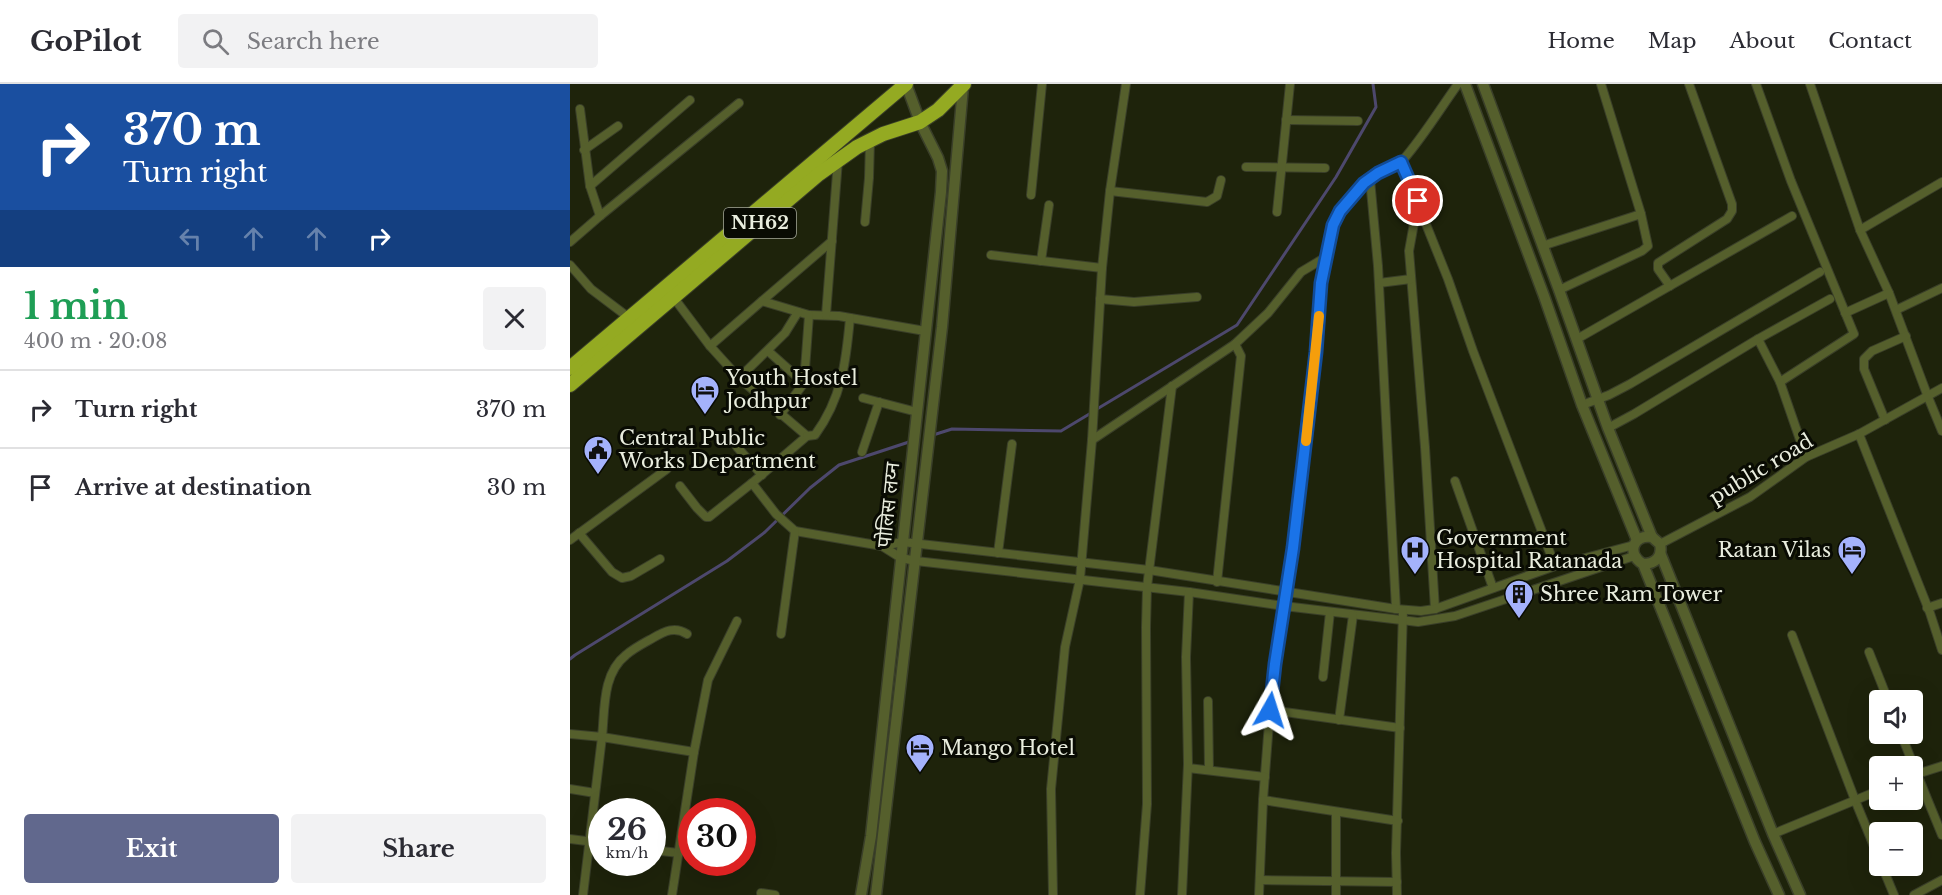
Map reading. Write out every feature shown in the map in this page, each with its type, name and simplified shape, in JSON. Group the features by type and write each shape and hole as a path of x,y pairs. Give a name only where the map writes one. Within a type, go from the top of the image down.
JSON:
{"highway":[{"name":"NH62","path":"570,385 634,322 906,84"},
{"name":"NH62","path":"570,368 634,322 674,298 838,160 883,134 920,122 938,110 963,85"}],"street":[{"name":"पोलिस लय्न","path":"861,895 871,836 941,192 942,171 906,84"},
{"path":"1031,195 1042,84"},
{"path":"1053,895 1051,789 1065,647 1080,579 1093,430 1102,268 1110,191 1126,84"},
{"path":"1277,212 1290,84"},
{"path":"1259,895 1270,710 1293,548 1316,352 1321,283 1333,225 1350,198 1374,176 1399,164 1458,84"},
{"path":"1465,84 1637,551 1755,842 1779,895"},
{"path":"1483,84 1608,428 1800,895"},
{"path":"1559,290 1645,250 1648,242 1601,84"},
{"path":"1670,286 1658,269 1658,262 1727,219 1732,211 1732,204 1689,84"},
{"path":"1756,84 1791,181 1854,334 1779,382"},
{"path":"1810,84 1860,230 1896,310 1942,431"},
{"path":"876,895 928,461 963,85"},
{"path":"590,186 690,100"},
{"path":"570,242 739,103"},
{"path":"580,109 590,186 600,216"},
{"path":"1286,120 1358,121"},
{"path":"584,150 618,126"},
{"path":"865,222 870,178 870,141"},
{"path":"826,315 838,160"},
{"path":"1399,164 1418,201 1554,566"},
{"path":"1246,167 1325,168"},
{"path":"1374,176 1399,610 1402,622 1397,895"},
{"path":"1110,191 1207,202 1216,196 1221,180"},
{"path":"1860,230 1942,182"},
{"path":"1418,201 1409,251 1408,279 1425,447 1435,609"},
{"path":"1041,261 1050,205"},
{"path":"1542,246 1641,213"},
{"path":"1577,339 1792,216"},
{"path":"710,346 832,241"},
{"path":"991,255 1102,268"},
{"path":"1092,440 1235,344 1268,313 1301,272 1326,257"},
{"path":"570,265 591,290 634,322"},
{"path":"1582,405 1598,400 1630,384 1820,272"},
{"path":"1381,283 1408,279"},
{"path":"1896,310 1942,288"},
{"path":"1845,313 1889,293"},
{"path":"1100,299 1134,302 1197,297"},
{"path":"674,298 710,346 739,378 807,436"},
{"path":"1608,428 1830,299"},
{"path":"762,301 808,315 850,318 925,331"},
{"path":"739,378 785,333 798,312"},
{"path":"780,415 804,383 808,315"},
{"path":"680,486 697,508 709,517 807,436 815,435 834,404 844,370 850,318"},
{"path":"1885,420 1864,369 1864,359 1872,351 1906,336"},
{"path":"1758,339 1779,382 1806,458"},
{"path":"1217,582 1241,356 1235,344"},
{"path":"768,351 804,383"},
{"path":"1140,895 1147,804 1147,587 1172,386"},
{"name":"public road","path":"1658,545 1739,503 1806,458 1859,434 1928,398 1942,388"},
{"path":"863,398 917,416"},
{"path":"862,452 879,402"},
{"path":"729,434 737,447 762,475"},
{"path":"1859,434 1928,608 1942,650"},
{"path":"998,553 1012,444"},
{"path":"570,540 668,469"},
{"path":"1455,481 1493,588"},
{"path":"752,483 776,514 793,530 882,546 903,542 1149,570 1399,610 1435,609 1554,566 1637,551"},
{"path":"781,634 793,530"},
{"path":"579,533 612,572 622,578 631,576 660,559"},
{"path":"1637,551 1641,537 1658,545"},
{"path":"1637,551 1650,564 1657,561 1658,545"},
{"path":"882,546 901,558 916,561 1189,592 1402,622 1432,621 1455,616 1637,551"},
{"path":"1182,895 1188,768 1186,657 1189,592"},
{"path":"1928,608 1942,603"},
{"path":"1323,677 1330,612"},
{"path":"1339,720 1353,615"},
{"path":"687,798 708,680 737,621"},
{"path":"594,798 608,680 626,654 663,632 674,629 687,634"},
{"path":"1792,635 1869,834"},
{"path":"1869,652 1884,690"},
{"path":"1208,701 1209,770"},
{"path":"1270,710 1400,728"},
{"path":"570,734 694,752"},
{"path":"1923,772 1942,766"},
{"path":"1188,768 1265,777"},
{"path":"570,789 595,793"},
{"path":"1923,793 1942,835"},
{"path":"1773,834 1869,794"},
{"path":"1263,800 1398,821"},
{"path":"1336,812 1336,895"},
{"path":"570,839 588,842"},
{"path":"583,895 588,857"},
{"path":"672,895 678,859"},
{"path":"1885,876 1894,895"},
{"path":"1260,880 1397,882"},
{"path":"1914,895 1942,880"},
{"path":"761,893 775,895"}],"waterway":[{"path":"1097,409 1237,325 1336,177 1376,107 1373,84"},
{"path":"933,435 952,429 1061,431 1091,413"},
{"path":"570,659 727,561 765,532 810,488 839,465 912,441"}],"slow traffic":[{"path":"1306,441 1319,316"}],"place":[{"name":"Youth Hostel Jodhpur","path":"705,416"},
{"name":"Central Public Works Department","path":"598,476"},
{"name":"Government Hospital Ratanada","path":"1415,576"},
{"name":"Ratan Vilas","path":"1852,576"},
{"name":"Shree Ram Tower","path":"1519,620"},
{"name":"Mango Hotel","path":"920,774"}],"route":[{"path":"1270,710 1293,548 1316,352 1321,283 1333,225 1340,211 1364,183 1401,162 1418,201"}]}
